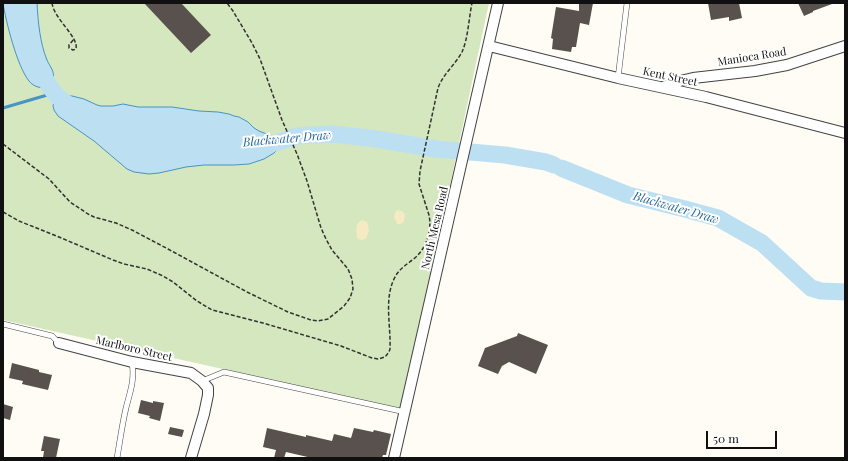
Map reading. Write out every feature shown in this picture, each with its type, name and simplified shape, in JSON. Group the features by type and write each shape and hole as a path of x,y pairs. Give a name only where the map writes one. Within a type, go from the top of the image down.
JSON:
{"street":[{"name":"North Mesa Road","path":"394,458 498,3"},
{"name":"Kent Street","path":"489,46 618,78 706,97 845,133"},
{"name":"Manioca Road","path":"663,87 694,78 755,71 787,65 845,46"},
{"name":"Marlboro Street","path":"59,342 132,362 191,373 202,381"},
{"path":"191,458 204,414 208,394 208,388 202,381"}],"lane":[{"path":"618,78 627,3"},
{"path":"3,324 52,336 59,342"},
{"path":"117,458 126,409 133,383 134,371 132,362"},
{"path":"202,381 224,372 405,412"}],"path":[{"path":"52,3 55,13 74,39 77,47 73,50 68,47 69,43 74,39"},
{"path":"3,144 49,179 70,202 88,214 132,230 247,292 288,312 318,321 328,319 344,306 350,298 353,289 352,279 348,270 332,250 326,239 307,181 260,59 252,43 227,3"},
{"path":"3,212 19,221 113,260 153,271 173,282 197,301 212,310 263,323 340,346 368,357 383,359 388,355 390,349 389,302 394,279 400,269 420,252 424,246 430,226 429,215 418,184 422,160 436,93 440,83 458,58 464,46 472,3"}],"green space":[{"path":"3,3 489,3 402,409 3,320"}],"sand":[{"path":"397,210 402,211 405,214 404,222 400,224 397,224 394,218"},
{"path":"362,220 367,222 369,230 366,239 360,240 357,238 356,228"}],"water":[{"path":"3,3 37,3 41,40 53,74 53,80 48,86 38,87 34,85 29,81 20,65"},
{"path":"60,96 72,96 101,106 123,104 138,107 172,107 229,114 239,117 259,131 273,137 276,151 264,159 249,164 204,165 149,174 134,172 127,169 94,141 58,116 53,106 54,101"}],"building":[{"path":"144,3 181,3 211,35 191,53"},
{"path":"579,3 593,3 589,25 580,23 576,47 572,47 571,52 552,49 553,39 551,38 556,7 579,11"},
{"path":"708,3 739,3 742,18 729,21 729,17 711,20"},
{"path":"798,3 832,3 832,4 804,16"},
{"path":"518,333 548,345 536,374 509,362 502,366 498,374 478,366 485,348 517,336"},
{"path":"12,363 52,375 48,390 22,384 23,381 9,378"},
{"path":"141,400 153,403 153,401 164,403 160,421 149,418 150,416 138,413"},
{"path":"3,404 13,407 10,420 3,418"},
{"path":"170,427 184,430 182,437 168,434"},
{"path":"267,428 332,441 334,434 351,438 354,428 373,432 374,430 391,434 386,455 383,455 382,458 312,458 286,452 284,458 274,458 276,450 263,447"},
{"path":"44,436 60,439 56,458 43,458 44,451 41,451"}],"waterway":[{"name":"Blackwater Draw","path":"38,64 49,86 58,97 77,111"},
{"path":"3,108 54,93"},
{"name":"Blackwater Draw","path":"251,144 275,143 297,136 332,134 370,138 436,149 505,155 546,162 554,165"},
{"name":"Blackwater Draw","path":"561,168 628,195 718,218 762,243 811,288 821,291 845,292"}]}
